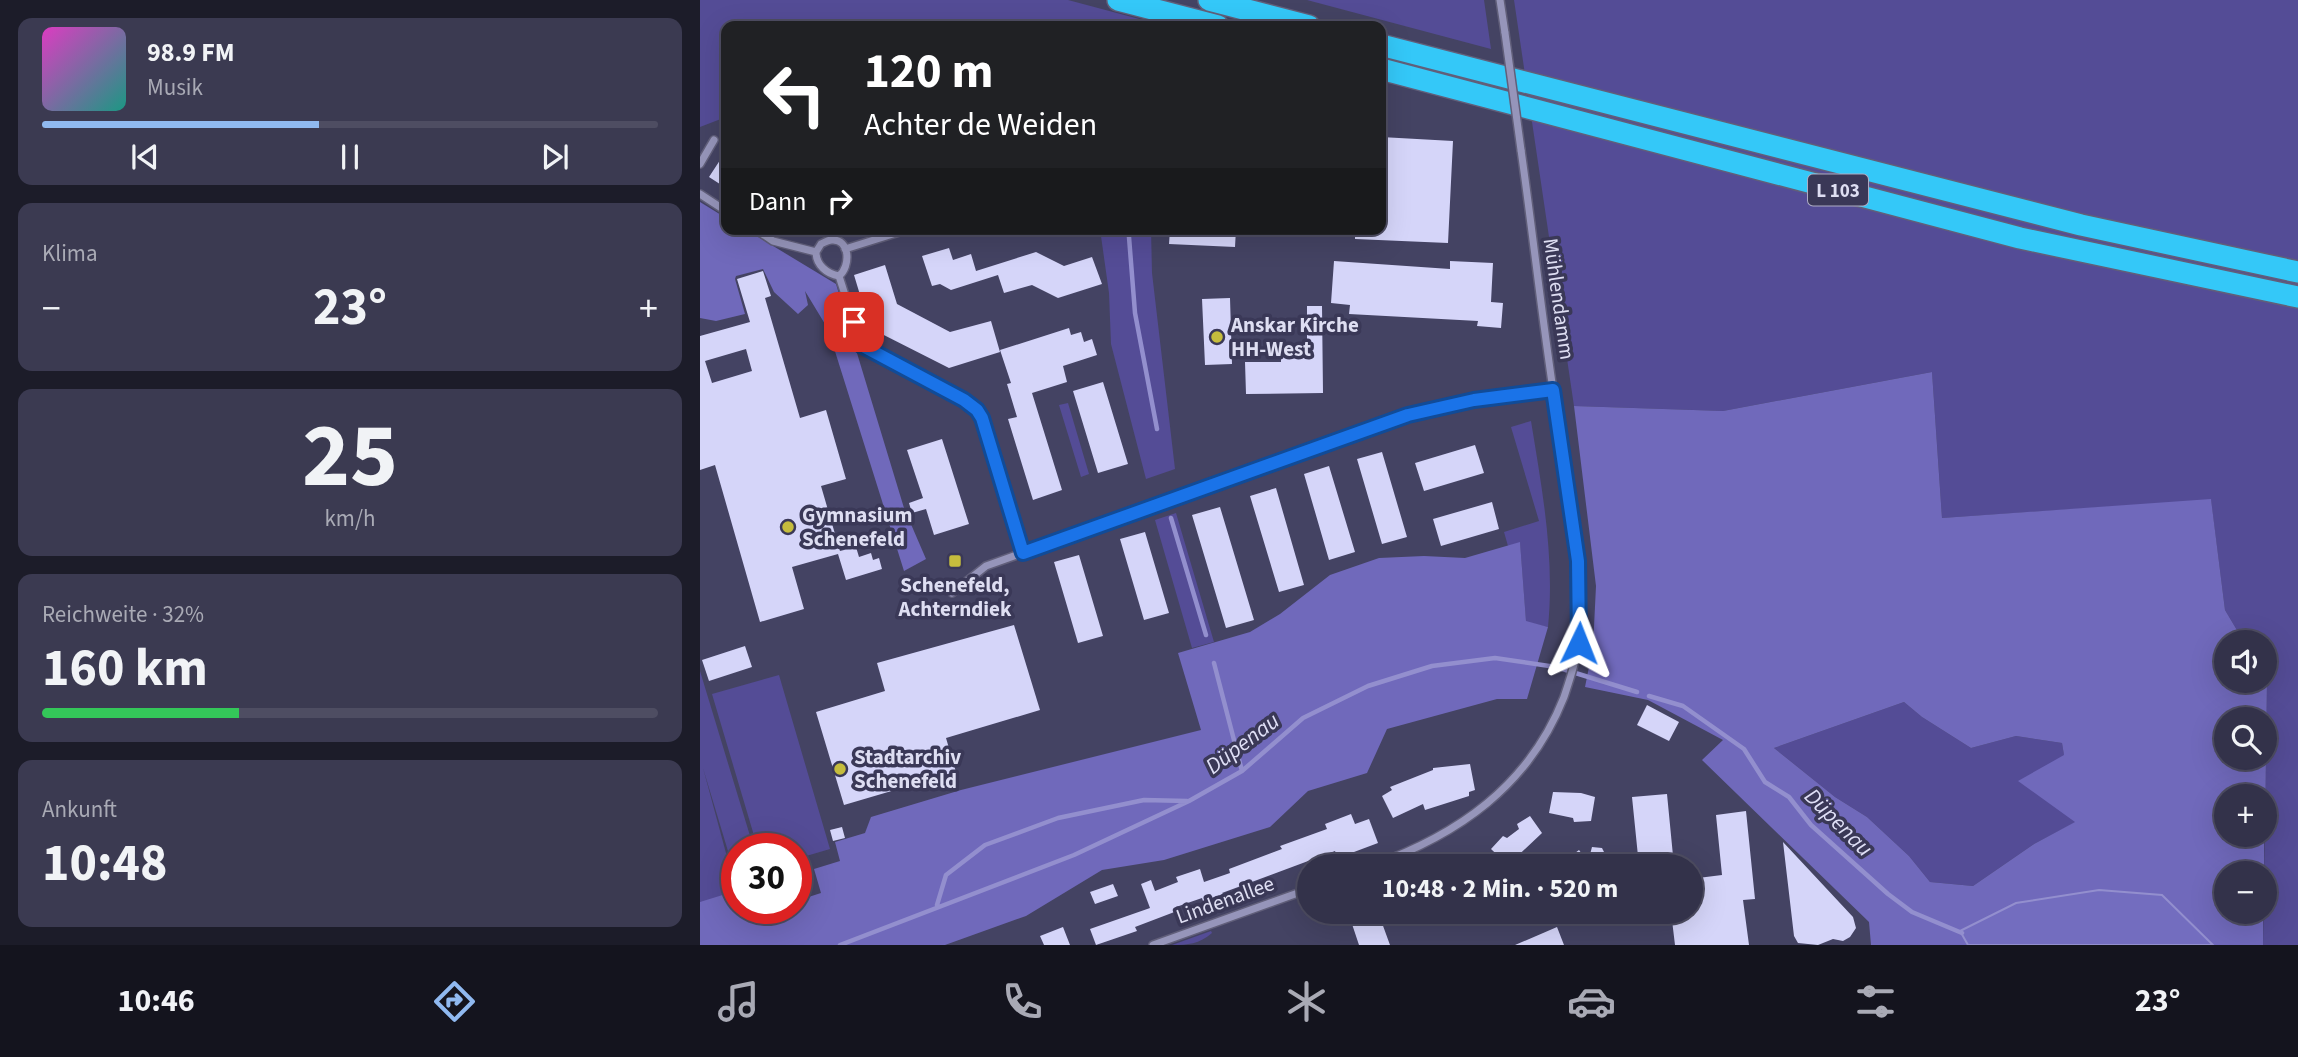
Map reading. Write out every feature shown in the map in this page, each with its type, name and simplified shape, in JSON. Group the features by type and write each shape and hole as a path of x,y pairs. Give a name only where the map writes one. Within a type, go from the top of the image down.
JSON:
{"highway":[{"path":"1118,0 1199,21"},
{"path":"1209,0 1290,21"},
{"name":"L 103","path":"1386,46 2081,225 2298,272"},
{"name":"L 103","path":"1386,70 2020,238 2298,297"}],"street":[{"name":"Mühlendamm","path":"1400,854 1436,839 1486,805 1508,786 1535,753 1556,716 1568,685 1579,643 1578,561 1500,0"},
{"path":"700,164 714,140"},
{"path":"700,194 721,208"},
{"path":"764,235 773,241 816,252"},
{"path":"845,249 890,235"},
{"path":"839,241 845,249 848,262 846,270 839,276 831,274 819,265 816,252 821,243 839,241"},
{"path":"839,276 861,345 964,400 977,410 982,418 1023,553"},
{"path":"952,593 986,566 1408,415 1474,400 1553,390"},
{"name":"Lindenallee","path":"1153,945 1297,893"}],"shaded area":[{"path":"700,0 1068,0 1147,21 721,21 721,119 700,127"},
{"path":"1307,0 1484,0 1491,49 1386,21"},
{"path":"1514,0 2298,0 2298,945 2263,945 2263,924 2277,924 2277,861 2264,861 2264,847 2277,847 2277,784 2265,784 2266,770 2277,770 2277,707 2267,707 2267,693 2277,693 2277,630 2237,630 2225,610 2211,500 1942,518 1932,372 1723,411 1574,406"},
{"path":"700,202 721,215 721,235 755,235 836,284 904,508 926,559 904,571 828,329 805,291 808,305 798,314 774,292 763,269 736,276 745,314 716,321 700,318"},
{"path":"1101,235 1151,235 1152,273 1175,469 1146,479 1111,344 1109,293"},
{"path":"1932,372 1942,518 2211,499 2225,610 2237,630 2214,630 2214,693 2267,693 2267,707 2214,707 2214,770 2266,770 2266,784 2214,784 2214,847 2264,847 2264,861 2214,861 2214,924 2263,924 2263,945 2213,945 2209,940 1960,931 1968,945 1871,945 1869,922 1702,760 1723,740 1648,700 1585,687 1593,647 1596,586 1574,406 1723,411","holes":["1904,702 1922,717 1971,748 2016,736 2062,743 2064,755 2018,781 2075,822 2034,844 1973,886 1930,882 1909,856 1867,817 1835,797 1774,748"]},
{"path":"1068,403 1089,474 1081,477 1059,405"},
{"path":"1531,421 1549,549 1548,627 1526,622 1520,543 1508,546 1504,532 1539,521 1511,427"},
{"path":"1176,513 1214,642 1192,648 1155,520"},
{"path":"1520,542 1526,621 1548,627 1527,699 1497,699 1387,729 1367,773 1308,791 1270,827 1164,860 1102,870 1026,916 945,945 700,945 700,902 721,895 721,924 812,924 812,896 821,893 814,869 840,861 835,842 865,833 871,817 961,790 1201,730 1178,653 1250,632 1280,614 1330,575 1379,558 1465,558"},
{"path":"700,671 749,833 723,833 703,768 721,835 721,899 700,917"},
{"path":"779,675 830,849 812,854 812,833 753,833 712,694"},
{"path":"1904,702 1922,717 1971,748 2016,736 2062,743 2076,822 2034,844 1973,886 1930,882 1909,856 1867,817 1835,797 1774,748"},
{"path":"2099,890 2162,895 2213,945 1968,945 1960,931 2016,903"},
{"path":"1211,931 1212,933 1198,942 1172,945"}],"building":[{"path":"1386,137 1453,141 1448,243 1355,239 1355,235 1386,235"},
{"path":"721,159 721,185 709,177"},
{"path":"1170,235 1236,235 1235,247 1169,244"},
{"path":"949,248 953,260 971,254 976,271 1036,252 1064,266 1092,257 1102,284 1058,298 1032,285 1004,293 998,275 951,290 940,284 932,286 922,256"},
{"path":"1334,261 1450,269 1450,261 1493,263 1491,302 1503,303 1501,328 1477,326 1478,321 1349,314 1350,305 1331,303"},
{"path":"885,265 897,304 950,332 991,321 1000,352 949,368 870,328 854,275"},
{"path":"763,271 771,296 765,298 800,418 826,410 846,479 821,486 840,551 856,547 859,557 871,553 873,560 879,558 882,569 846,580 838,554 792,567 804,609 760,622 715,465 700,470 700,336 750,322 737,279","holes":["746,349 752,371 712,383 705,361"]},
{"path":"1230,298 1232,364 1205,365 1202,299"},
{"path":"1307,306 1322,306 1323,393 1246,394 1245,362 1281,362 1281,348 1307,349"},
{"path":"1069,328 1071,335 1081,332 1084,342 1092,339 1097,355 1063,366 1067,382 1032,393 1062,490 1033,500 1008,419 1017,417 1007,384 1011,383 1000,350"},
{"path":"1103,382 1128,464 1098,473 1073,391"},
{"path":"942,439 969,524 934,535 926,509 912,513 909,503 923,498 907,450"},
{"path":"1475,445 1484,473 1424,491 1415,463"},
{"path":"1382,452 1407,537 1382,544 1357,459"},
{"path":"1329,466 1355,552 1329,560 1304,474"},
{"path":"1276,488 1304,585 1279,592 1250,496"},
{"path":"1492,502 1499,529 1441,546 1433,519"},
{"path":"1220,507 1254,620 1226,628 1192,515"},
{"path":"1145,532 1169,613 1144,620 1120,539"},
{"path":"1079,555 1103,636 1078,643 1054,562"},
{"path":"1014,625 1040,710 946,738 956,772 844,805 816,712 885,691 877,663"},
{"path":"745,646 752,667 709,681 702,660"},
{"path":"1647,705 1679,722 1669,741 1637,725"},
{"path":"1470,764 1475,790 1469,792 1469,796 1425,810 1423,804 1393,818 1382,796 1392,790 1390,787 1433,768"},
{"path":"1553,792 1581,793 1595,797 1591,821 1574,822 1573,818 1549,813"},
{"path":"1667,794 1673,854 1638,854 1632,797"},
{"path":"1746,811 1755,899 1743,900 1749,945 1675,945 1672,924 1703,924 1703,877 1722,875 1716,815"},
{"path":"1351,814 1355,824 1369,819 1378,843 1349,854 1336,854 1335,851 1327,854 1297,854 1297,865 1203,901 1202,898 1176,907 1177,911 1135,927 1137,931 1096,945 1090,929 1150,908 1141,884 1151,880 1155,891 1178,882 1176,877 1200,869 1204,882 1230,873 1229,869 1282,849 1280,846 1327,829 1325,824"},
{"path":"1530,816 1542,833 1520,854 1496,854 1491,849 1503,836 1507,838 1519,829 1517,824"},
{"path":"842,827 845,838 833,841 830,830"},
{"path":"1783,842 1853,917 1856,928 1850,937 1843,941 1833,939 1818,945 1798,943 1794,936"},
{"path":"1592,847 1602,848 1605,854 1590,854"},
{"path":"1113,884 1118,896 1095,904 1090,892"},
{"path":"1352,924 1382,924 1390,945 1359,945"},
{"path":"1063,927 1070,945 1044,945 1040,936"},
{"path":"1557,927 1564,945 1515,945"}],"waterway":[{"path":"1129,237 1135,313 1157,429"},
{"path":"1171,518 1206,635"},
{"name":"Düpenau","path":"840,945 1074,855 1189,801 1242,771 1303,718 1368,686 1432,666 1495,658 1556,667 1637,692"},
{"path":"1214,663 1242,771"},
{"name":"Düpenau","path":"1649,696 1683,706 1744,749 1765,782 1789,797 1811,825 1888,894 1912,912 1962,933"},
{"path":"937,905 946,875 985,845 1058,818 1144,800 1187,801"}],"place":[{"name":"Anskar Kirche HH-West","path":"1217,337"},
{"name":"Gymnasium Schenefeld","path":"788,527"},
{"name":"Schenefeld, Achterndiek","path":"955,561"},
{"name":"Stadtarchiv Schenefeld","path":"840,769"}],"route":[{"path":"854,322 861,345 964,400 977,410 982,418 1023,553 1408,415 1474,400 1553,390 1573,512 1580,593 1579,643"}]}
